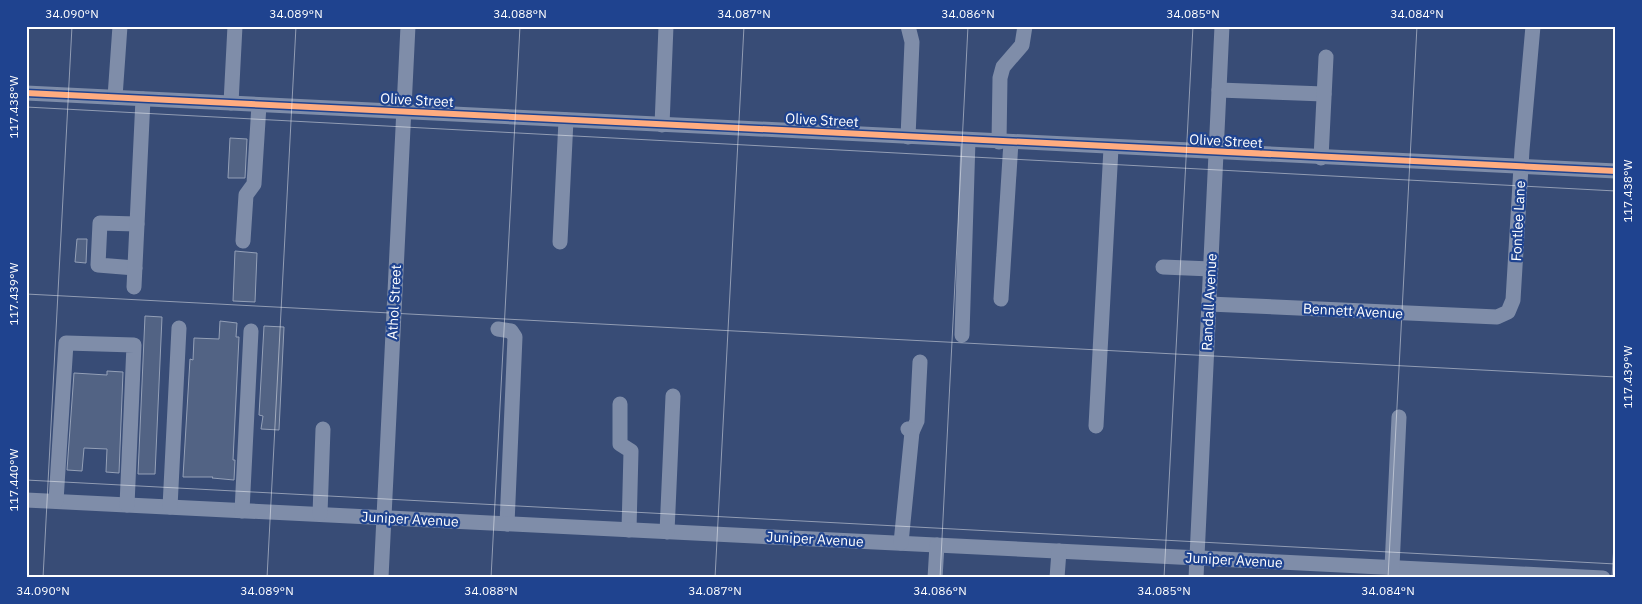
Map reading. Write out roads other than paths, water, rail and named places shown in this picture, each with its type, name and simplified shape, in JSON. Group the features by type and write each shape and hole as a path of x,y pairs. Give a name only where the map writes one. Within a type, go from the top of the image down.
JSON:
{"street":[{"path":"115,97 120,26"},
{"path":"232,103 235,26"},
{"name":"Athol Street","path":"381,578 408,26"},
{"path":"662,125 666,26"},
{"path":"908,26 912,42 908,137"},
{"path":"1001,299 1005,142 1000,78 1003,67 1022,45 1025,26"},
{"name":"Randall Avenue","path":"1196,578 1222,26"},
{"name":"Fontlee Lane","path":"1496,317 1508,312 1513,300 1521,167 1534,26"},
{"path":"1321,158 1326,57"},
{"path":"1219,90 1324,94"},
{"name":"Olive Street","path":"26,93 1111,148 1616,171"},
{"path":"134,287 143,99"},
{"path":"243,241 246,196 254,184 259,105"},
{"path":"560,242 566,120"},
{"path":"962,335 968,140"},
{"path":"1096,426 1111,148"},
{"path":"135,268 98,265 98,257 100,224 137,224"},
{"path":"1163,267 1211,269"},
{"name":"Bennett Avenue","path":"1209,304 1496,317"},
{"path":"170,507 179,328"},
{"path":"498,329 510,331 515,337 507,524"},
{"path":"242,511 251,331"},
{"path":"56,501 66,343 134,345 127,505"},
{"path":"901,543 910,430 917,421 920,362"},
{"path":"667,532 673,396"},
{"path":"620,404 620,444 631,451 629,530"},
{"path":"1392,568 1399,417"},
{"path":"320,514 323,429"},
{"name":"Juniper Avenue","path":"26,500 1196,558 1372,572 1392,568 1603,578"},
{"path":"935,578 937,545"},
{"path":"1057,578 1059,551"}]}
